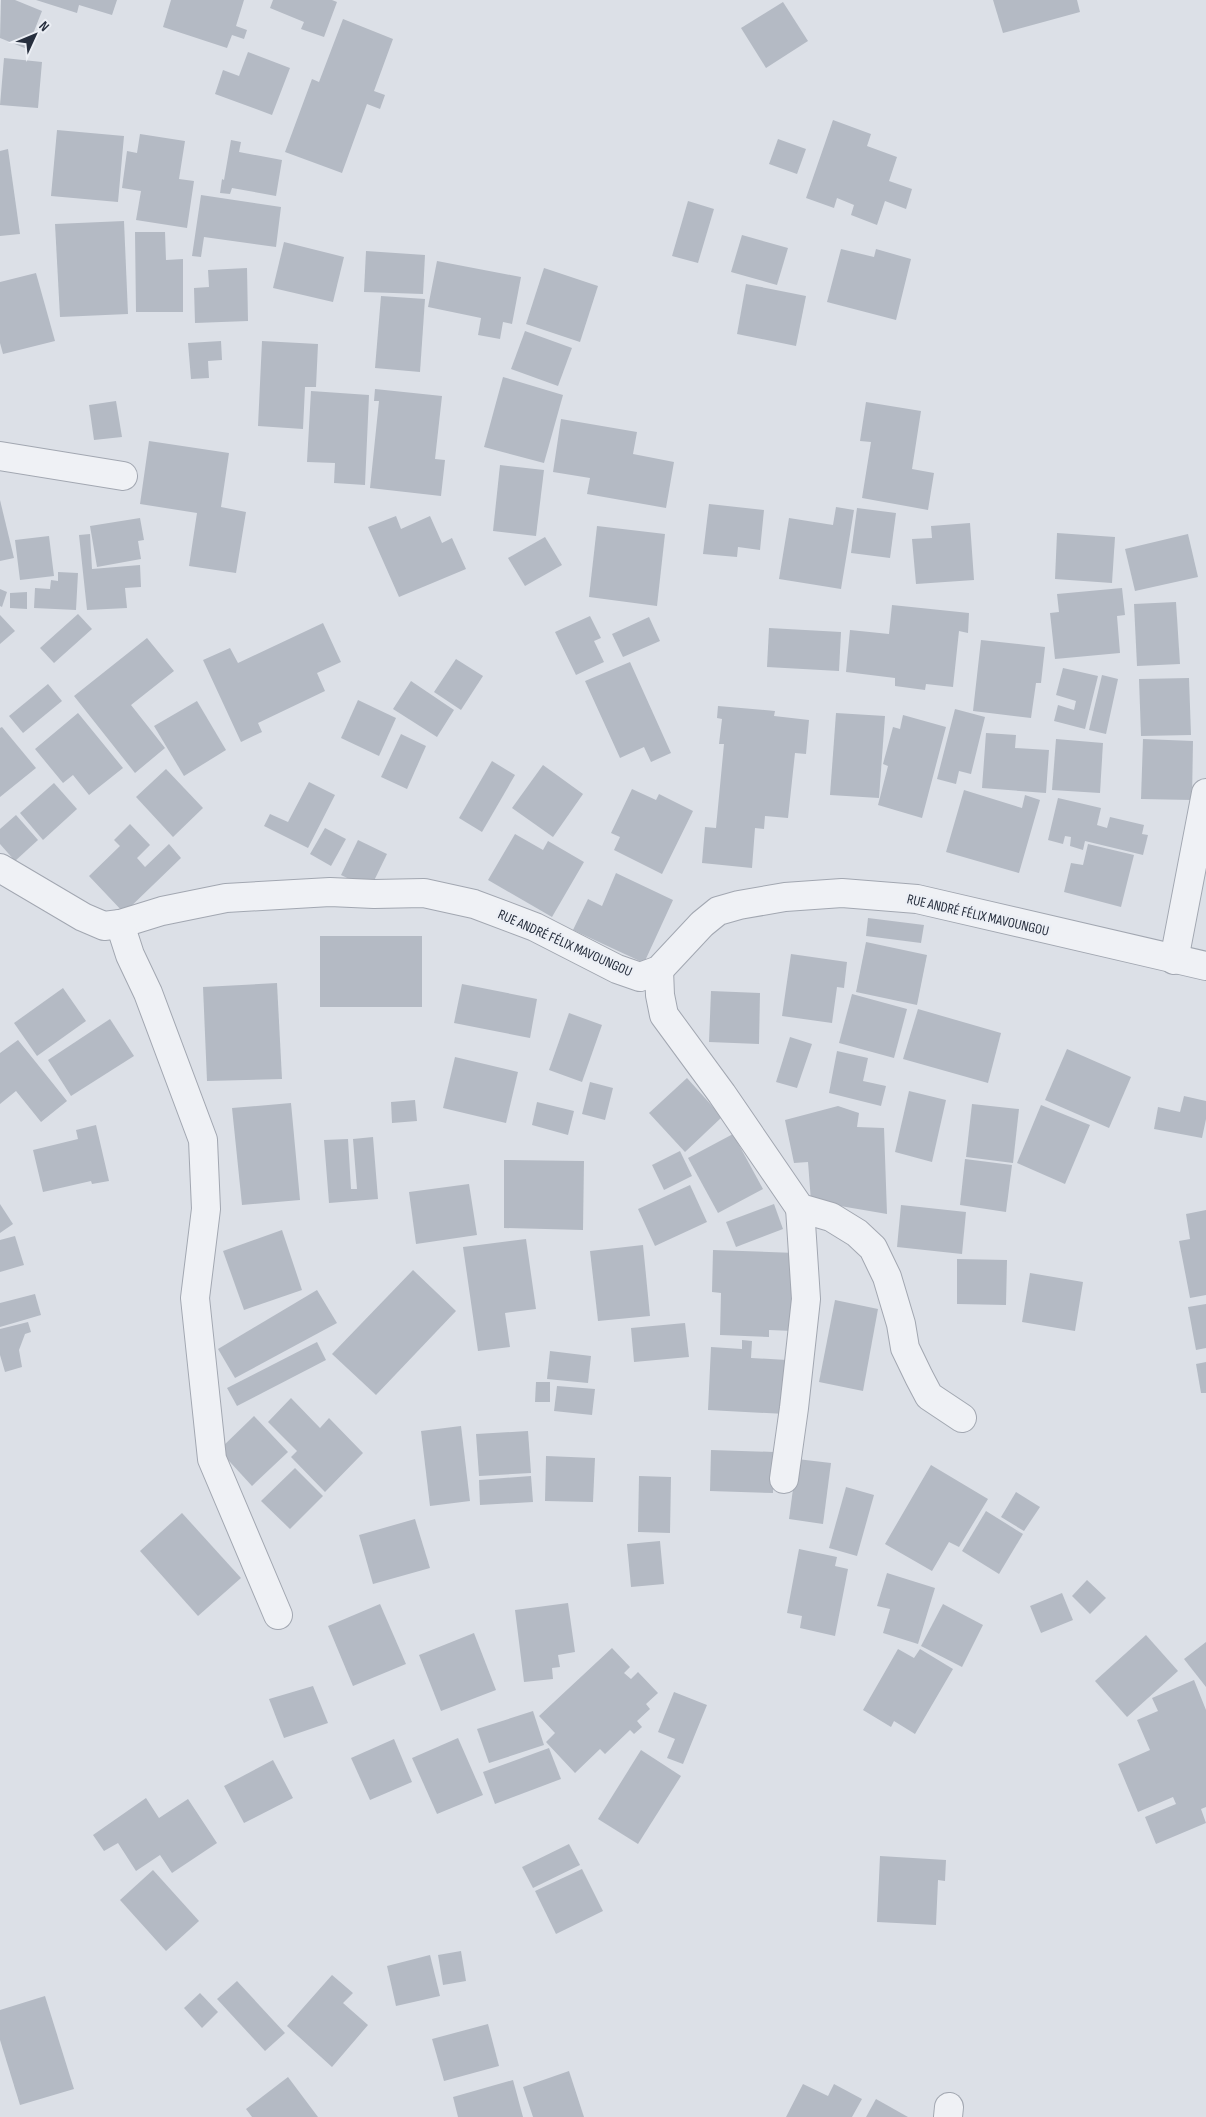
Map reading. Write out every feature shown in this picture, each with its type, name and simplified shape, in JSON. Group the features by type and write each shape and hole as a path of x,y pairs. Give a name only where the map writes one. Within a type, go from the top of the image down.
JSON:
{"street":[{"path":"0,456 123,476"},
{"path":"1174,960 1206,794"},
{"name":"RUE ANDRÉ FÉLIX MAVOUNGOU","path":"0,868 83,917 104,926 120,924 162,910 226,898 330,892 374,894 424,893 474,904 535,927 617,969 640,977 659,970 702,924 718,911 739,905 785,897 842,893 917,898 1206,966"},
{"path":"120,924 130,955 148,993 203,1140 206,1209 195,1298 212,1459 278,1616"},
{"path":"659,970 660,995 664,1015 722,1094 800,1208 806,1299 784,1479"},
{"path":"800,1208 831,1216 857,1233 874,1248 887,1278 906,1348 919,1377 929,1396 962,1418"}],"building":[{"path":"1,0 15,0 42,11 27,49 0,38"},
{"path":"36,0 117,0 112,15 79,5 77,13"},
{"path":"171,0 244,0 236,26 247,30 244,39 232,35 227,48 163,27"},
{"path":"273,0 332,0 337,2 324,37 301,29 304,22 270,8"},
{"path":"993,0 1077,0 1080,12 1003,33"},
{"path":"783,2 808,41 766,68 741,28"},
{"path":"343,19 393,39 374,91 385,95 380,109 367,104 342,173 285,152 312,79 319,82"},
{"path":"248,52 290,68 272,115 215,94 223,70 239,76"},
{"path":"4,58 42,62 38,108 0,105"},
{"path":"833,120 871,134 867,146 897,157 889,181 912,189 906,209 885,201 877,225 851,215 854,205 837,198 834,208 806,198"},
{"path":"57,130 124,136 118,202 51,196"},
{"path":"140,134 185,141 179,179 194,181 187,228 136,220 141,191 122,188 127,151 137,153"},
{"path":"778,139 806,149 797,174 769,164"},
{"path":"231,140 241,142 239,152 282,160 276,196 232,188 230,194 220,193"},
{"path":"8,149 20,234 0,236 0,151"},
{"path":"201,195 281,207 276,247 204,237 201,257 192,256"},
{"path":"688,201 714,209 698,263 672,256"},
{"path":"124,221 128,314 60,317 55,224"},
{"path":"135,232 165,232 166,260 183,259 183,312 136,312"},
{"path":"742,235 788,248 777,285 731,272"},
{"path":"284,242 344,257 333,302 273,288"},
{"path":"841,249 874,257 876,249 911,259 896,320 827,302"},
{"path":"366,251 425,255 423,294 364,292"},
{"path":"437,261 521,277 512,324 503,322 500,339 478,335 481,318 428,307"},
{"path":"247,268 248,321 195,323 194,288 209,287 208,270"},
{"path":"544,268 598,286 580,342 526,324"},
{"path":"36,273 55,341 3,354 0,343 0,282"},
{"path":"746,284 806,296 796,346 737,334"},
{"path":"381,296 425,299 420,372 375,368"},
{"path":"525,331 572,348 558,386 511,369"},
{"path":"221,341 222,360 208,361 209,378 191,379 188,343"},
{"path":"262,341 318,344 316,387 305,387 303,429 258,426"},
{"path":"503,377 563,395 544,463 484,447"},
{"path":"375,389 442,396 435,459 445,460 441,496 370,488 379,401 374,401"},
{"path":"311,391 369,395 365,485 334,483 335,463 307,462"},
{"path":"116,401 122,437 94,440 89,405"},
{"path":"866,402 921,411 912,469 934,473 928,510 862,498 871,442 860,441"},
{"path":"561,419 637,432 633,454 674,462 666,508 587,494 590,478 553,472"},
{"path":"149,441 229,453 221,507 246,512 236,573 189,566 197,513 140,504"},
{"path":"500,465 544,470 536,536 493,531"},
{"path":"0,500 14,558 0,561"},
{"path":"709,504 764,510 760,550 738,547 737,557 703,554"},
{"path":"836,507 854,510 841,589 779,579 789,518 833,525"},
{"path":"857,508 896,513 890,558 851,553"},
{"path":"396,516 401,529 430,516 442,543 452,538 466,569 399,597 368,527"},
{"path":"140,518 144,540 138,541 141,559 97,567 90,526"},
{"path":"970,523 974,580 916,584 912,539 932,538 931,526"},
{"path":"597,526 665,534 657,606 589,597"},
{"path":"1057,533 1115,537 1112,583 1055,579"},
{"path":"90,534 92,569 140,565 141,587 125,588 127,608 87,610 79,535"},
{"path":"1188,534 1198,577 1135,591 1125,549"},
{"path":"49,536 54,576 20,580 15,540"},
{"path":"545,537 562,565 525,586 508,558"},
{"path":"58,572 78,573 76,610 34,608 35,588 50,589 51,580 58,581"},
{"path":"1122,588 1125,615 1117,616 1120,653 1055,659 1050,613 1059,612 1057,594"},
{"path":"0,589 7,592 2,607 0,606"},
{"path":"27,592 27,609 10,608 10,593"},
{"path":"1176,602 1180,664 1137,666 1134,604"},
{"path":"892,605 969,613 968,633 959,631 953,687 926,684 925,690 895,686 895,678 846,672 850,630 889,634"},
{"path":"78,614 92,629 54,663 40,648"},
{"path":"0,615 15,631 0,644"},
{"path":"590,616 601,638 594,641 604,662 576,675 555,632"},
{"path":"649,617 660,641 623,657 612,634"},
{"path":"323,623 341,662 317,673 325,691 258,723 262,732 241,742 203,660 230,648 238,663"},
{"path":"769,628 841,632 839,671 767,667"},
{"path":"147,638 174,671 131,705 165,748 135,773 74,696"},
{"path":"981,640 1045,647 1041,683 1036,683 1031,718 973,711"},
{"path":"456,659 483,676 461,710 434,692"},
{"path":"630,662 671,753 651,762 644,747 620,758 585,681"},
{"path":"1063,668 1098,676 1085,729 1054,721 1058,705 1074,710 1076,701 1056,695"},
{"path":"1102,675 1118,679 1106,734 1089,730"},
{"path":"1189,678 1191,735 1141,736 1139,679"},
{"path":"411,681 454,710 437,737 393,709"},
{"path":"48,684 62,701 23,733 9,716"},
{"path":"358,700 396,718 379,756 341,738"},
{"path":"197,701 226,750 184,776 154,726"},
{"path":"718,706 775,711 774,716 809,720 806,754 795,753 788,818 765,816 764,829 755,828 752,868 702,863 705,827 716,828 724,744 719,744 722,719 717,718"},
{"path":"955,709 985,717 971,774 959,771 956,784 937,779"},
{"path":"78,713 123,768 89,795 73,775 63,783 35,749"},
{"path":"836,713 885,716 879,798 830,795"},
{"path":"903,715 946,727 922,818 878,805 888,766 883,764 893,727 900,729"},
{"path":"2,727 36,768 0,797 0,728"},
{"path":"986,733 1016,735 1015,748 1049,750 1046,793 982,788"},
{"path":"401,734 426,746 407,789 381,777"},
{"path":"1056,739 1103,743 1100,793 1052,790"},
{"path":"1143,739 1193,741 1192,800 1141,799"},
{"path":"492,761 515,775 482,832 459,818"},
{"path":"543,765 583,794 553,837 512,808"},
{"path":"166,769 203,808 173,837 136,797"},
{"path":"309,782 335,795 308,848 264,826 270,814 288,822"},
{"path":"54,783 77,809 43,840 20,813"},
{"path":"632,789 656,800 659,794 693,811 662,874 614,850 620,837 611,833"},
{"path":"964,790 1022,808 1025,795 1040,800 1019,873 946,852"},
{"path":"1058,798 1101,808 1097,825 1107,828 1110,817 1144,825 1142,834 1148,835 1143,855 1085,841 1083,850 1070,846 1071,837 1065,836 1063,844 1048,840"},
{"path":"16,815 38,840 15,861 0,844 0,829"},
{"path":"130,824 150,845 137,858 145,867 169,844 181,858 124,913 89,876 120,846 114,840"},
{"path":"325,828 346,839 331,866 310,854"},
{"path":"515,834 543,850 548,841 584,862 552,917 488,880"},
{"path":"358,840 387,854 370,889 341,875"},
{"path":"1088,844 1134,855 1121,907 1064,892 1071,863 1083,865"},
{"path":"616,873 673,900 644,963 573,930 588,899 602,906"},
{"path":"868,918 924,925 921,943 866,936"},
{"path":"320,936 422,936 422,1007 320,1007"},
{"path":"866,942 927,955 917,1005 856,992"},
{"path":"791,954 847,962 844,988 837,987 832,1023 782,1016"},
{"path":"277,983 282,1079 207,1081 203,987"},
{"path":"462,984 537,999 530,1038 454,1023"},
{"path":"63,988 86,1021 37,1056 14,1023"},
{"path":"711,991 760,993 759,1044 709,1042"},
{"path":"852,994 907,1009 894,1058 839,1043"},
{"path":"918,1009 1001,1033 988,1083 903,1059"},
{"path":"569,1013 602,1025 582,1082 549,1070"},
{"path":"110,1019 134,1056 71,1096 48,1060"},
{"path":"790,1037 812,1044 797,1088 776,1082"},
{"path":"18,1040 67,1101 41,1122 16,1091 0,1104 0,1053"},
{"path":"1067,1049 1131,1077 1109,1128 1045,1100"},
{"path":"837,1051 868,1058 863,1081 886,1086 881,1106 829,1093"},
{"path":"455,1057 518,1072 506,1123 443,1108"},
{"path":"687,1078 722,1117 685,1152 649,1113"},
{"path":"590,1082 613,1088 605,1120 582,1114"},
{"path":"909,1091 946,1100 932,1162 895,1152"},
{"path":"1184,1096 1206,1101 1206,1119 1202,1138 1154,1129 1158,1107 1180,1112"},
{"path":"415,1100 417,1121 392,1123 391,1102"},
{"path":"537,1102 574,1111 568,1135 532,1125"},
{"path":"291,1103 300,1200 242,1205 232,1108"},
{"path":"972,1104 1019,1109 1013,1163 966,1157"},
{"path":"1041,1105 1090,1125 1065,1184 1017,1163"},
{"path":"838,1106 859,1113 857,1127 884,1128 887,1214 811,1201 808,1162 794,1163 785,1120"},
{"path":"96,1125 109,1181 92,1184 91,1181 43,1192 33,1150 78,1139 76,1130"},
{"path":"733,1134 763,1189 718,1213 688,1158"},
{"path":"373,1137 378,1199 329,1203 324,1140 348,1139 351,1189 357,1189 353,1139"},
{"path":"680,1151 692,1176 664,1190 652,1165"},
{"path":"965,1159 1012,1165 1006,1212 960,1205"},
{"path":"504,1160 584,1161 583,1230 504,1228"},
{"path":"469,1184 477,1235 416,1244 409,1192"},
{"path":"690,1185 707,1222 655,1246 638,1209"},
{"path":"0,1204 13,1224 0,1233"},
{"path":"774,1204 783,1229 736,1247 726,1222"},
{"path":"901,1205 966,1212 962,1254 897,1247"},
{"path":"1206,1210 1206,1295 1190,1298 1179,1241 1190,1239 1186,1214"},
{"path":"282,1230 302,1290 244,1310 223,1251"},
{"path":"15,1236 24,1265 0,1272 0,1240"},
{"path":"526,1239 536,1309 505,1313 510,1347 478,1351 463,1247"},
{"path":"643,1245 650,1316 598,1321 590,1251"},
{"path":"713,1250 796,1253 793,1331 769,1330 769,1337 720,1335 721,1293 712,1292"},
{"path":"957,1259 1007,1260 1006,1305 957,1304"},
{"path":"413,1270 456,1311 376,1395 332,1354"},
{"path":"1030,1273 1083,1282 1075,1331 1022,1322"},
{"path":"317,1290 337,1323 235,1378 218,1349"},
{"path":"35,1294 41,1315 0,1327 0,1303"},
{"path":"835,1300 878,1309 863,1391 819,1382"},
{"path":"1206,1304 1206,1348 1196,1350 1188,1307"},
{"path":"28,1322 31,1332 25,1334 19,1350 22,1367 5,1372 0,1355 0,1329"},
{"path":"685,1323 689,1357 634,1362 631,1328"},
{"path":"742,1340 752,1341 751,1358 787,1360 785,1414 708,1410 711,1347 742,1349"},
{"path":"317,1342 326,1360 237,1406 227,1388"},
{"path":"550,1351 591,1356 588,1383 547,1379"},
{"path":"1206,1362 1206,1393 1201,1393 1196,1364"},
{"path":"536,1382 550,1382 550,1402 535,1402"},
{"path":"557,1386 595,1389 592,1415 554,1411"},
{"path":"291,1398 320,1428 329,1418 363,1453 325,1492 291,1457 297,1451 268,1422"},
{"path":"254,1416 288,1452 252,1486 219,1450"},
{"path":"461,1426 470,1501 430,1506 421,1431"},
{"path":"528,1431 531,1473 479,1476 476,1434"},
{"path":"711,1450 774,1452 773,1493 710,1491"},
{"path":"546,1456 595,1458 593,1502 545,1501"},
{"path":"797,1459 831,1463 823,1524 789,1519"},
{"path":"931,1465 988,1499 959,1547 949,1542 932,1571 885,1544"},
{"path":"295,1468 323,1496 290,1529 261,1501"},
{"path":"531,1476 533,1502 480,1505 479,1480"},
{"path":"639,1476 671,1477 670,1533 638,1532"},
{"path":"846,1487 874,1495 857,1556 829,1548"},
{"path":"1016,1492 1040,1507 1024,1531 1001,1517"},
{"path":"986,1511 1023,1534 999,1574 962,1551"},
{"path":"182,1513 241,1578 198,1616 140,1551"},
{"path":"415,1519 430,1568 373,1584 359,1535"},
{"path":"660,1541 664,1584 631,1587 627,1544"},
{"path":"799,1549 837,1557 835,1566 848,1569 835,1636 800,1628 802,1616 787,1613"},
{"path":"887,1573 935,1588 918,1644 883,1633 890,1609 877,1606"},
{"path":"1087,1580 1106,1598 1090,1614 1072,1596"},
{"path":"1062,1593 1073,1620 1041,1633 1030,1606"},
{"path":"568,1603 575,1652 558,1655 560,1667 552,1668 553,1679 524,1682 515,1610"},
{"path":"380,1604 406,1664 353,1686 328,1626"},
{"path":"943,1604 983,1625 962,1667 921,1646"},
{"path":"474,1633 496,1690 441,1711 419,1655"},
{"path":"1146,1635 1178,1671 1127,1717 1095,1681"},
{"path":"1206,1642 1206,1687 1184,1659"},
{"path":"612,1648 630,1667 624,1673 631,1679 638,1672 658,1693 646,1704 650,1709 637,1721 642,1727 634,1734 630,1730 605,1754 600,1749 575,1773 546,1742 555,1733 539,1716"},
{"path":"898,1649 914,1658 920,1649 953,1669 915,1734 894,1721 891,1727 863,1710"},
{"path":"1194,1680 1206,1710 1206,1807 1201,1809 1206,1823 1156,1844 1145,1817 1176,1804 1173,1797 1138,1812 1118,1764 1150,1750 1137,1720 1158,1711 1152,1698"},
{"path":"313,1686 328,1723 284,1738 269,1699"},
{"path":"674,1692 707,1705 683,1764 667,1758 675,1739 658,1732"},
{"path":"533,1711 544,1745 489,1763 477,1729"},
{"path":"458,1738 483,1795 437,1814 412,1758"},
{"path":"394,1739 412,1782 370,1800 351,1758"},
{"path":"549,1748 561,1779 495,1804 483,1772"},
{"path":"641,1750 681,1776 638,1844 598,1819"},
{"path":"273,1760 293,1798 244,1823 224,1786"},
{"path":"146,1798 159,1818 188,1799 217,1843 172,1873 160,1855 136,1871 118,1843 104,1851 93,1835"},
{"path":"569,1844 580,1865 533,1888 522,1867"},
{"path":"880,1856 946,1860 945,1881 938,1880 936,1925 877,1922"},
{"path":"582,1869 603,1911 556,1934 535,1891"},
{"path":"153,1870 199,1921 166,1951 120,1900"},
{"path":"461,1951 466,1981 443,1985 438,1955"},
{"path":"430,1955 440,1996 396,2006 387,1966"},
{"path":"332,1975 353,1993 343,2003 368,2025 332,2067 287,2026"},
{"path":"237,1981 285,2033 265,2051 217,1999"},
{"path":"200,1993 218,2012 202,2028 184,2008"},
{"path":"45,1996 74,2089 20,2105 0,2040 0,2010"},
{"path":"488,2024 499,2066 444,2081 432,2039"},
{"path":"569,2071 584,2117 533,2117 523,2087"},
{"path":"288,2077 318,2117 252,2117 246,2109"},
{"path":"513,2080 523,2117 458,2117 453,2097"},
{"path":"803,2084 828,2096 834,2084 862,2099 852,2117 786,2117"},
{"path":"876,2099 908,2117 866,2117"}]}
